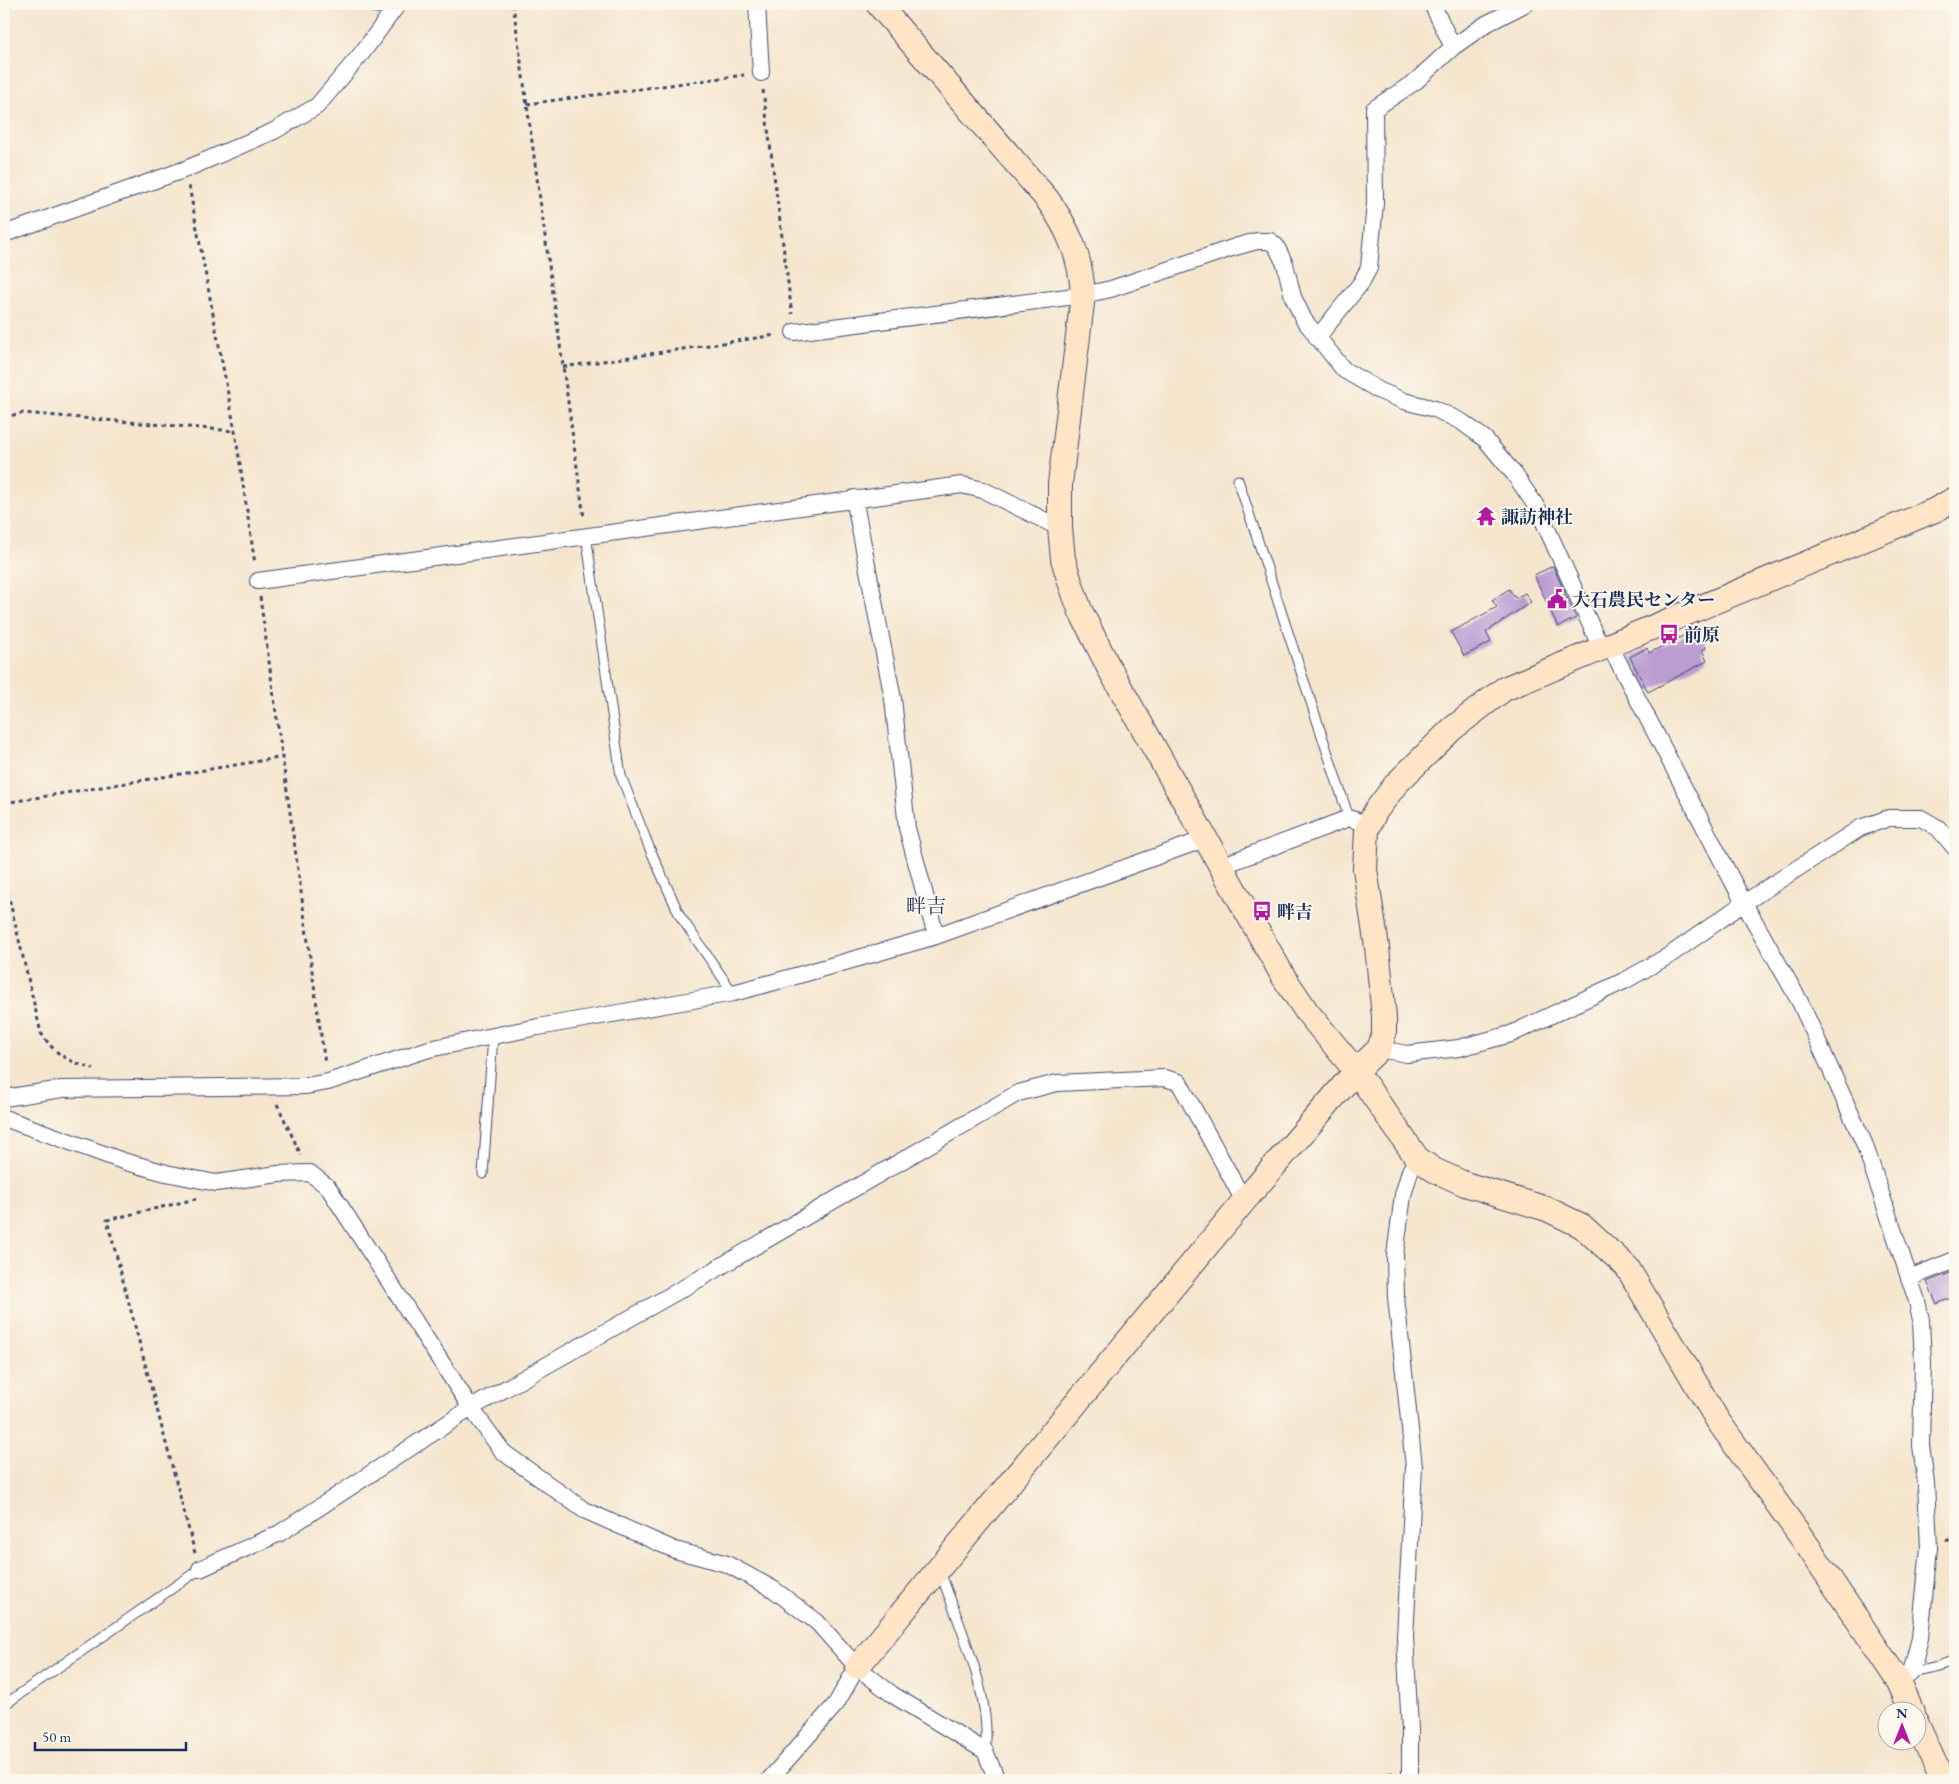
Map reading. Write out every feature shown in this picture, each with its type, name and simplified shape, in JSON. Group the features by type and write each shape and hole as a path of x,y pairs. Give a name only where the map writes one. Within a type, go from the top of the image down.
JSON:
{"street":[{"path":"372,4 397,6"},
{"path":"757,4 761,72"},
{"path":"878,4 1048,199 1062,219 1076,251 1082,273 1083,295 1060,484 1060,528 1063,559 1070,582 1091,633 1283,976 1307,1012 1356,1071 1417,1158 1434,1170 1465,1184 1548,1210 1582,1226 1627,1267 1718,1421 1905,1678 1910,1702"},
{"path":"1432,4 1454,47"},
{"path":"1318,338 1356,289 1369,268 1375,203 1374,109 1416,81 1454,47 1486,24 1525,4"},
{"path":"4,234 186,169 274,130 317,106 362,54 397,6"},
{"path":"794,332 1083,295 1111,289 1235,247 1257,241 1270,241 1276,246 1284,264 1294,297 1304,320 1344,370 1380,391 1404,401 1435,409 1462,422 1485,439 1515,475 1538,509 1605,646 1744,903 1800,1002 1864,1143 1909,1278 1921,1320 1923,1363 1921,1445 1926,1483 1929,1548 1920,1638 1905,1678"},
{"path":"258,581 854,498 962,485 983,490 1060,528"},
{"path":"854,498 894,699 907,828 936,936"},
{"path":"1221,866 1359,821 1375,812 1396,784 1452,728 1504,689 1799,567 1955,499"},
{"path":"1378,1049 1407,1054 1459,1048 1512,1034 1662,960 1744,903 1860,828 1889,818 1921,818 1938,828 1955,848"},
{"path":"769,1780 836,1704 857,1667 939,1568 1244,1202 1356,1071 1378,1049 1384,1034 1384,1017 1377,947 1365,869 1366,830 1359,821"},
{"path":"4,1098 62,1089 306,1086 328,1082 429,1049 733,993 936,936 1206,840"},
{"path":"200,1569 280,1533 471,1408 688,1286 1018,1093 1057,1084 1164,1078 1179,1082 1244,1202"},
{"path":"4,1118 123,1161 216,1183 278,1174 310,1173 328,1187 471,1408 503,1452 584,1510 676,1550 727,1564 772,1589 817,1622 857,1667 894,1696 985,1751 996,1780"},
{"path":"1410,1775 1406,1637 1414,1467 1396,1297 1395,1255 1403,1195 1410,1171 1417,1158"},
{"path":"1909,1278 1955,1260"},
{"path":"1926,1744 1942,1780"}],"lane":[{"path":"1238,480 1359,821"},
{"path":"586,535 621,776 649,847 680,916 733,993"},
{"path":"483,1174 493,1036"},
{"path":"939,1568 983,1697 988,1731 985,1751"},
{"path":"4,1705 200,1569"},
{"path":"1905,1678 1955,1661"}],"path":[{"path":"513,4 586,535"},
{"path":"527,104 761,72 794,332 563,367"},
{"path":"186,169 235,431 284,757 328,1082"},
{"path":"4,417 23,413 235,431"},
{"path":"4,803 284,757"},
{"path":"4,877 41,1033 53,1050 75,1064 103,1072 116,1088"},
{"path":"268,1086 310,1173"},
{"path":"200,1569 107,1220 199,1198 216,1183"},
{"path":"1349,1780 1410,1775"}],"building":[{"name":"大石農民センター","path":"1553,566 1576,618 1558,627 1534,575"},
{"path":"1509,589 1515,598 1525,593 1531,602 1486,632 1491,642 1464,656 1451,632 1497,607 1492,600"},
{"path":"1697,629 1706,648 1702,650 1707,661 1648,692 1630,657 1647,648 1649,653"},
{"path":"1955,1271 1955,1296 1937,1304 1927,1282"}],"place":[{"name":"諏訪神社","path":"1486,516"},
{"name":"大石農民センター","path":"1557,599"},
{"name":"前原","path":"1669,634"},
{"name":"畔吉","path":"1262,911"}],"district":[{"name":"畔吉","path":"926,906"}]}
